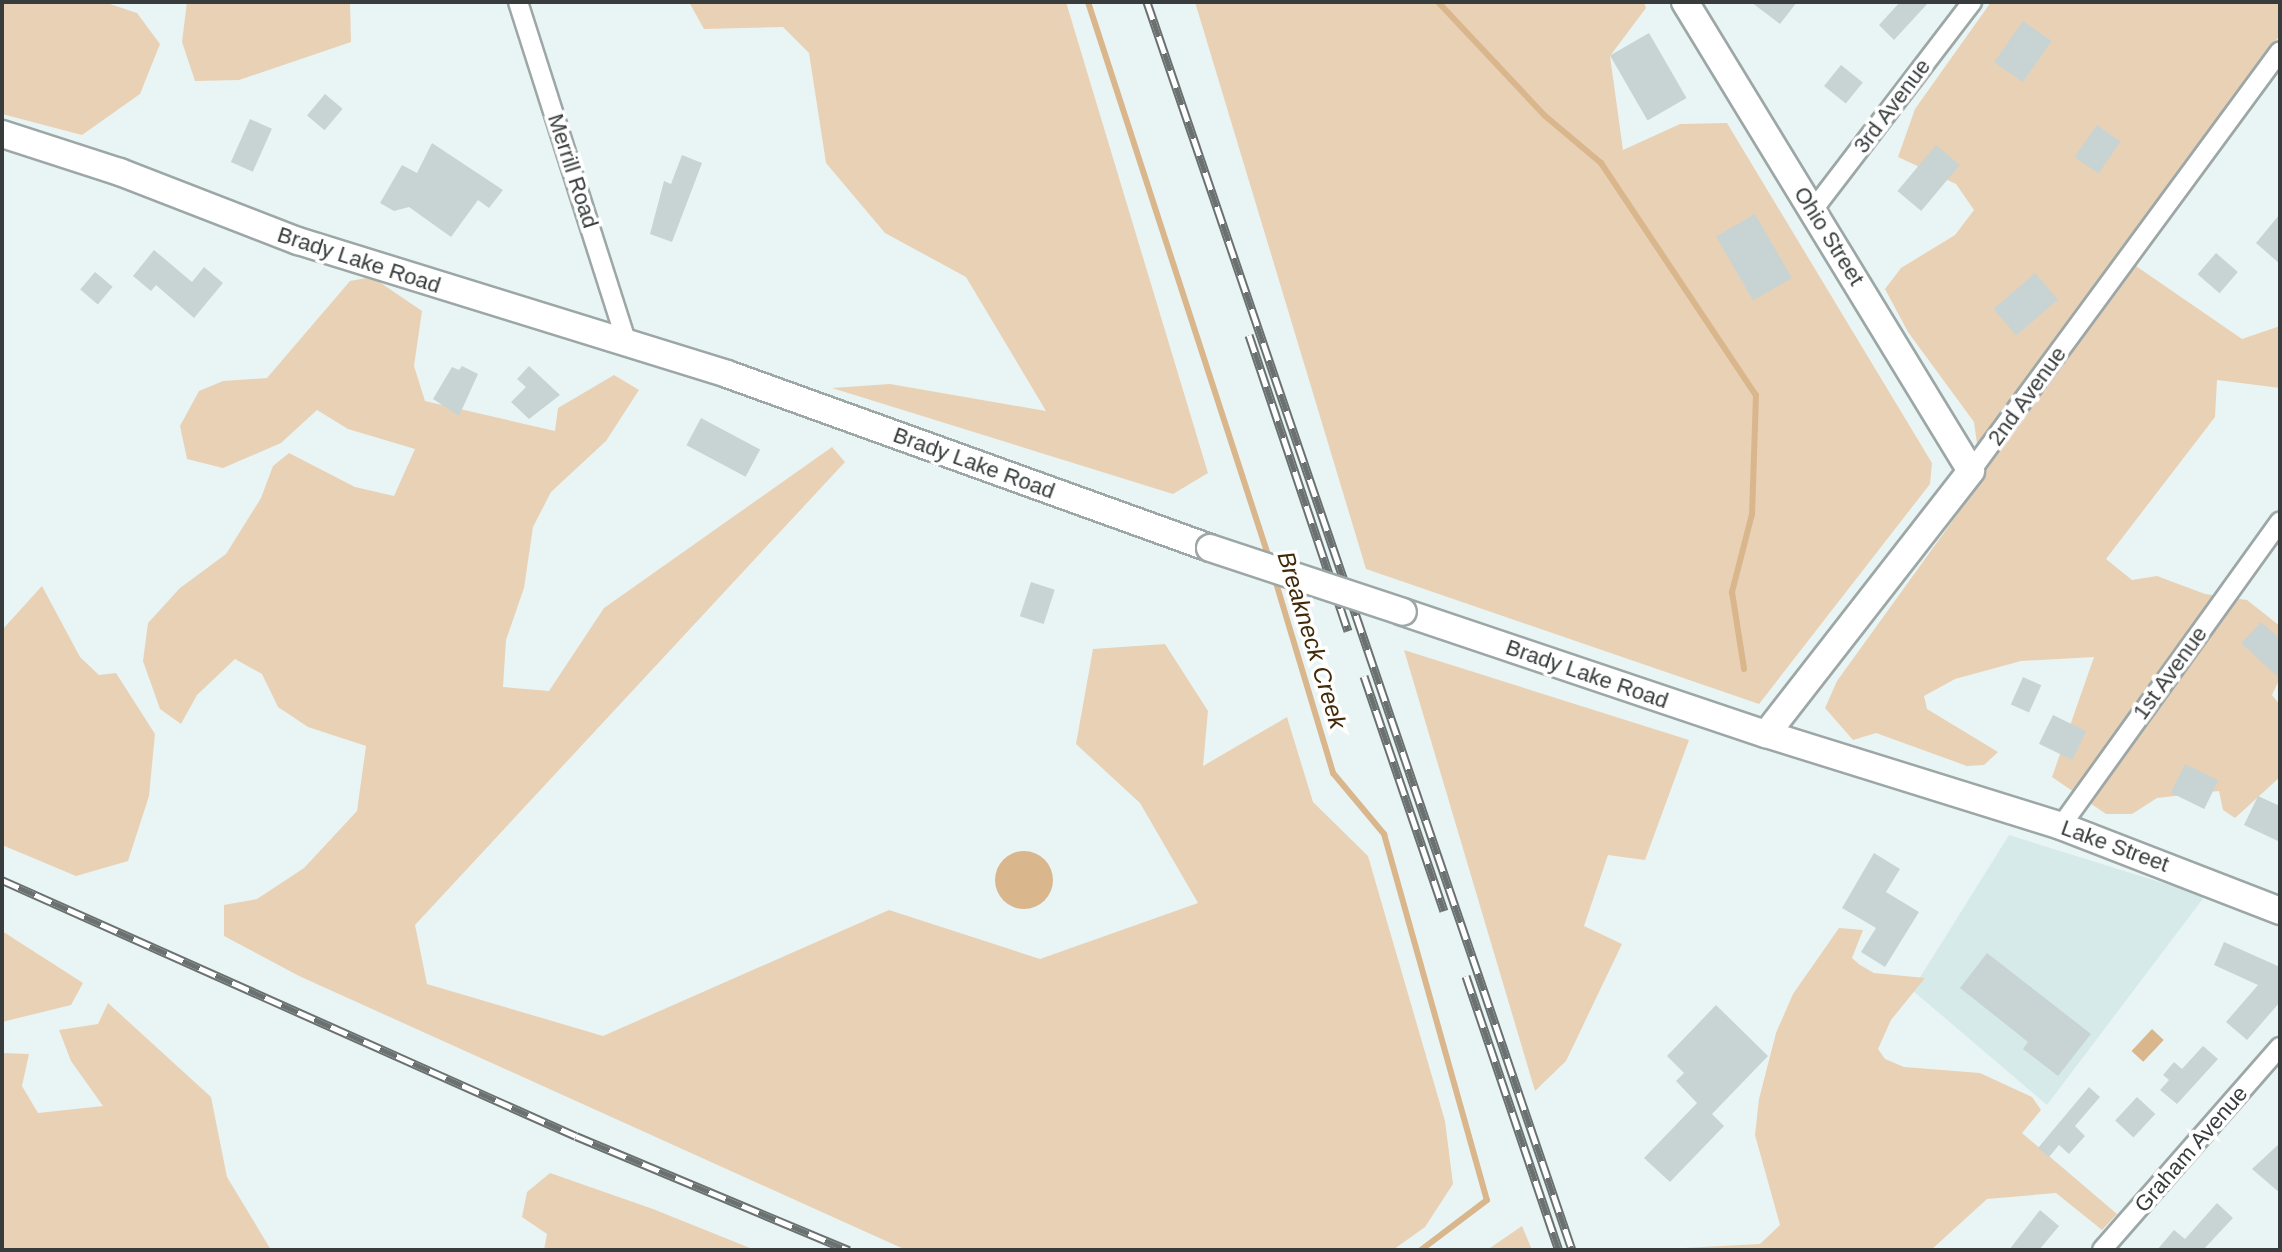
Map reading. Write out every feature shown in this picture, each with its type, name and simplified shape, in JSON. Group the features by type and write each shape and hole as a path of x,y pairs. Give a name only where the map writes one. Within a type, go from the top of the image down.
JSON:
{"street":[{"name":"Merrill Road","path":"518,2 626,340"},
{"name":"Ohio Street","path":"1685,2 1971,471"},
{"name":"3rd Avenue","path":"1813,210 1972,2"},
{"name":"2nd Avenue","path":"1766,734 1971,471 2280,51"},
{"name":"Brady Lake Road","path":"2,134 391,272 626,340 1210,548 1947,792"},
{"name":"1st Avenue","path":"2061,826 2280,521"},
{"name":"Lake Street","path":"1947,792 2061,826 2280,911"},
{"name":"Graham Avenue","path":"2102,1250 2280,1047"}],"shaded area":[{"path":"2,2 104,2 137,13 160,44 140,94 82,135 2,114"},
{"path":"187,2 350,2 351,42 239,80 195,81 182,42"},
{"path":"689,2 1066,2 1208,473 1173,494 832,388 890,384 1046,411 966,277 885,233 826,163 809,53 783,27 704,29"},
{"path":"1195,2 1644,2 1646,8 1610,56 1623,150 1680,124 1727,123 1932,463 1930,484 1759,704 1366,569"},
{"path":"1991,2 2280,2 2280,35 2117,253 2242,339 2280,326 2280,388 2217,380 2215,417 2106,559 2132,580 2157,576 2205,594 2247,600 2280,626 2280,678 2272,695 2280,705 2280,777 2235,818 2223,810 2219,791 2157,798 2132,814 2106,814 2052,777 2094,657 2021,661 1955,679 1924,696 1927,709 1998,752 1984,765 1967,766 1876,733 1853,740 1825,708 1837,681 1982,480 1974,422 1908,332 1885,289 1901,268 1955,235 1974,210 1956,184 1898,157 1915,109"},
{"path":"372,277 422,311 414,366 425,401 555,431 558,408 614,375 639,390 606,441 551,492 533,527 524,588 506,640 503,687 549,691 604,608 832,447 845,462 415,925 427,984 603,1036 889,910 1040,959 1198,903 1140,803 1076,744 1093,649 1165,644 1208,711 1203,766 1287,717 1313,802 1368,856 1445,1121 1453,1184 1425,1227 1393,1250 906,1250 299,976 224,936 224,905 257,899 304,868 357,811 366,746 308,727 278,707 262,674 235,659 197,695 181,724 160,709 143,661 148,623 180,588 226,554 261,498 273,466 289,453 355,487 394,496 415,449 348,429 317,410 281,443 223,468 187,459 180,426 199,391 223,381 267,378 350,281"},
{"path":"42,586 80,657 99,675 116,673 155,734 149,796 128,861 76,876 2,845 2,630"},
{"path":"1404,650 1689,740 1645,860 1608,855 1584,926 1622,944 1566,1061 1535,1091"},
{"path":"2009,835 2205,896 2047,1105 1912,990"},
{"path":"1024,851 1045,859 1053,880 1045,901 1024,909 1003,901 995,880 1003,859"},
{"path":"1839,928 1863,930 1852,958 1860,965 1874,973 1925,978 1891,1020 1878,1049 1885,1059 1904,1067 1980,1073 2032,1097 2041,1110 2022,1133 2117,1214 2102,1230 2056,1193 1987,1199 1931,1250 1646,1250 1760,1244 1780,1225 1755,1135 1759,1099 1776,1033 1793,994"},
{"path":"2,931 83,983 71,1005 2,1022"},
{"path":"108,1003 211,1097 227,1177 271,1250 2,1250 2,1053 29,1054 22,1086 38,1113 103,1106 71,1061 59,1030 98,1024"},
{"path":"2152,1029 2164,1040 2143,1062 2132,1051"},
{"path":"550,1173 653,1209 755,1250 544,1250 547,1234 522,1217 527,1192"},
{"path":"1522,1226 1532,1250 1487,1250"}],"building":[{"path":"1751,2 1797,2 1780,24"},
{"path":"1900,2 1929,2 1894,40 1879,25"},
{"path":"2023,21 2052,41 2023,82 1994,62"},
{"path":"1649,33 1686,98 1648,120 1610,56"},
{"path":"1841,65 1863,83 1846,104 1824,86"},
{"path":"325,94 343,109 325,130 307,115"},
{"path":"250,119 272,129 253,172 231,162"},
{"path":"2097,125 2121,142 2098,174 2075,157"},
{"path":"432,143 503,190 489,208 478,200 451,237 409,207 394,211 380,203 402,165 417,173"},
{"path":"1936,145 1960,165 1921,211 1897,191"},
{"path":"682,155 702,163 672,242 650,234 664,181 671,184"},
{"path":"1755,214 1792,278 1753,301 1716,236"},
{"path":"2280,214 2280,264 2256,243"},
{"path":"154,250 192,282 204,267 223,283 194,318 156,285 151,291 133,276"},
{"path":"2216,253 2238,272 2220,293 2198,274"},
{"path":"95,272 113,287 98,304 80,290"},
{"path":"2035,273 2058,299 2016,335 1993,309"},
{"path":"462,366 478,374 459,416 433,399 452,367 459,370"},
{"path":"529,366 560,395 529,419 511,402 526,387 517,379"},
{"path":"701,418 760,449 746,477 686,445"},
{"path":"1031,582 1055,590 1044,624 1020,616"},
{"path":"2261,622 2280,639 2280,679 2241,643"},
{"path":"2023,677 2041,685 2029,713 2011,704"},
{"path":"2053,715 2086,731 2072,760 2039,744"},
{"path":"2185,764 2218,780 2204,809 2171,793"},
{"path":"2258,796 2280,806 2280,842 2244,825"},
{"path":"1874,853 1900,869 1886,892 1919,912 1885,967 1861,952 1876,928 1842,908"},
{"path":"2224,942 2280,967 2280,1002 2247,1040 2226,1022 2258,985 2214,965"},
{"path":"1987,953 2091,1034 2058,1076 2023,1049 2028,1042 1960,988"},
{"path":"1716,1005 1768,1056 1712,1114 1724,1126 1670,1182 1644,1158 1697,1103 1676,1081 1684,1073 1667,1056"},
{"path":"2203,1046 2218,1059 2177,1104 2160,1090 2169,1080 2163,1075 2174,1062 2182,1069"},
{"path":"2089,1087 2100,1097 2075,1126 2085,1136 2069,1154 2059,1145 2049,1157 2038,1148"},
{"path":"2137,1097 2155,1114 2133,1137 2115,1120"},
{"path":"2280,1143 2280,1193 2252,1169"},
{"path":"2217,1203 2233,1218 2203,1250 2157,1250 2174,1230 2185,1239"},
{"path":"2040,1210 2059,1226 2039,1250 2009,1250"}],"waterway":[{"name":"Breakneck Creek","path":"1088,2 1269,558"},
{"name":"Breakneck Creek","path":"1438,2 1544,115 1601,163 1756,395 1752,514 1732,592 1744,669"},
{"name":"Breakneck Creek","path":"1274,576 1333,773 1384,834 1487,1200 1421,1250"}],"railway":[{"path":"1147,2 1572,1250"},
{"path":"1249,335 1348,631"},
{"path":"1364,676 1444,911"},
{"path":"2,880 576,1136 849,1250"},
{"path":"1466,976 1559,1250"}]}
